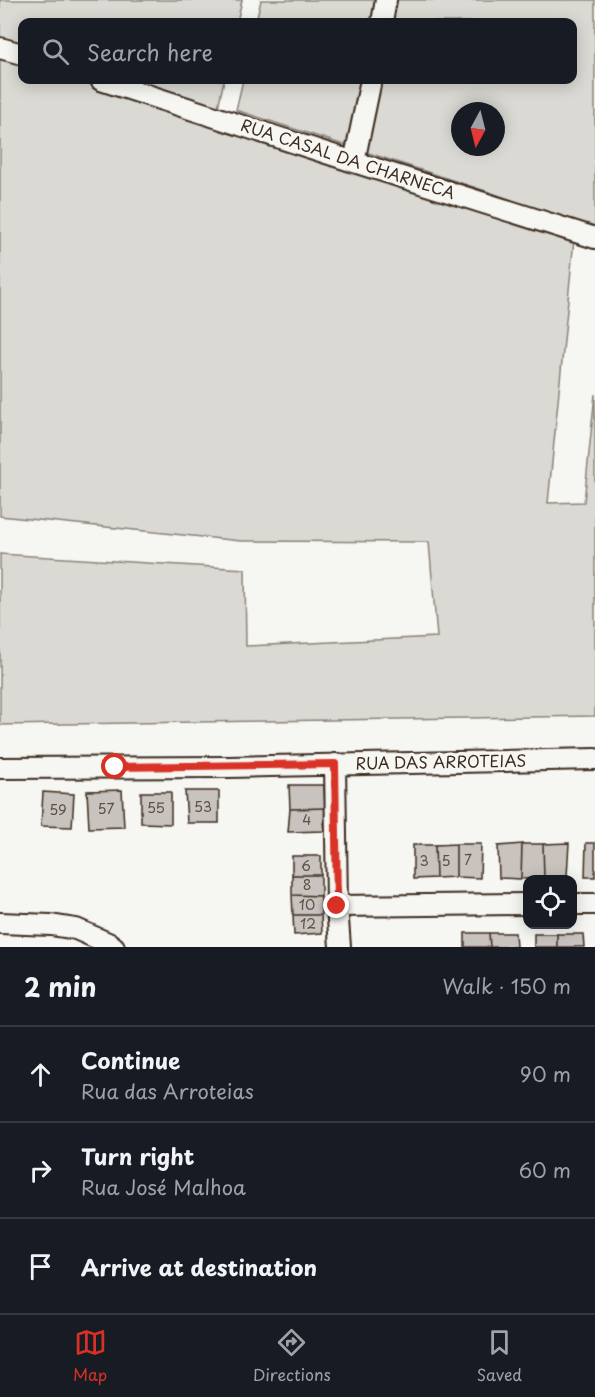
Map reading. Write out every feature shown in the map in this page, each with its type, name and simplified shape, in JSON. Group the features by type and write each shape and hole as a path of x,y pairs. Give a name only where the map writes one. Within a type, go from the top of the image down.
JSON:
{"street":[{"path":"383,18 386,0"},
{"path":"0,48 18,53"},
{"name":"RUA CASAL DA CHARNECA","path":"113,84 595,238"},
{"path":"354,162 369,84"},
{"name":"RUA DAS ARROTEIAS","path":"0,768 229,767 595,759"},
{"path":"335,764 337,906 340,947"},
{"path":"337,906 523,904"},
{"path":"577,904 595,904"},
{"path":"0,923 51,925 76,929 114,947"}],"shaded area":[{"path":"0,0 242,0 238,18 18,18 18,84 223,84 215,121 574,239 548,503 584,502 595,394 595,716 0,725 0,554 245,569 246,646 437,637 429,542 241,541 0,516"},
{"path":"261,0 595,0 595,232 492,193 236,110 242,84 577,84 577,18 257,18"}],"building":[{"path":"289,785 324,785 325,808 290,809"},
{"path":"122,790 124,827 89,828 87,791"},
{"path":"185,791 219,791 219,823 187,823"},
{"path":"43,792 74,794 72,827 41,826"},
{"path":"141,792 171,792 171,824 141,823"},
{"path":"325,808 324,831 288,832 290,809"},
{"path":"569,843 567,875 544,875 543,844"},
{"path":"586,843 595,843 595,877 585,877"},
{"path":"456,844 481,844 480,878 456,877"},
{"path":"456,844 456,877 436,878 435,845"},
{"path":"522,844 543,844 544,875 523,875 521,879"},
{"path":"522,844 521,879 499,878 498,846"},
{"path":"413,845 435,845 436,878 413,879"},
{"path":"292,856 321,856 321,875 292,875"},
{"path":"292,875 321,875 321,896 292,895"},
{"path":"292,895 321,896 321,915 293,915"},
{"path":"293,915 321,915 322,933 294,935"},
{"path":"465,933 489,933 490,947 465,947"},
{"path":"489,933 515,933 516,947 490,947"},
{"path":"534,934 557,934 557,947 534,947"},
{"path":"557,934 583,934 584,947 557,947"}],"route":[{"path":"115,767 335,764 337,906"}]}
